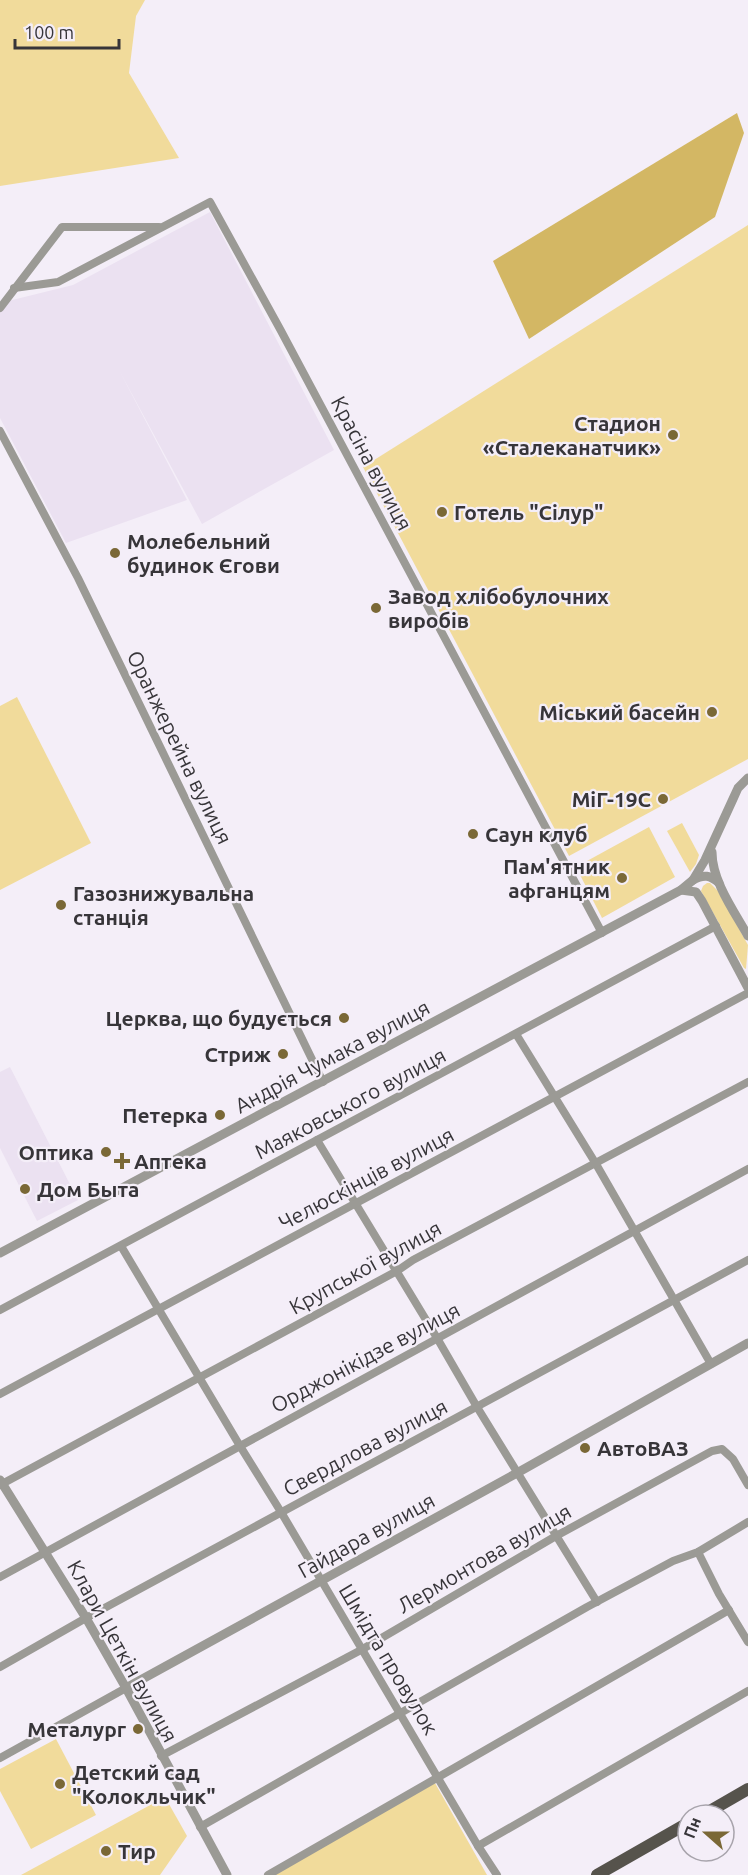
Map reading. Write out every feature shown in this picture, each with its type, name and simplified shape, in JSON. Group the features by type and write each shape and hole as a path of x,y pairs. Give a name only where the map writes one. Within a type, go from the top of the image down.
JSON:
{"main road":[{"path":"724,1803 748,1789"},
{"path":"597,1875 676,1830"}],"street":[{"name":"Красіна вулиця","path":"14,288 58,282 210,202 602,933"},
{"path":"0,308 62,227 162,227"},
{"name":"Оранжерейна вулиця","path":"0,431 78,578 322,1082"},
{"path":"693,880 705,860 738,788 748,778"},
{"path":"712,845 712,865 748,936"},
{"path":"693,880 702,875 712,877 720,883"},
{"name":"Андрія Чумака вулиця","path":"0,1253 602,933 681,890 693,880"},
{"path":"681,890 696,892 748,990"},
{"name":"Маяковського вулиця","path":"0,1310 716,926"},
{"name":"Челюскінців вулиця","path":"0,1394 556,1097 748,990"},
{"path":"516,1034 596,1164 711,1364"},
{"name":"Крупської вулиця","path":"1,1483 748,1082"},
{"path":"317,1140 597,1602"},
{"name":"Орджонікідзе вулиця","path":"0,1577 748,1169"},
{"name":"Шмідта провулок","path":"122,1246 497,1875"},
{"name":"Свердлова вулиця","path":"0,1667 86,1618 748,1260"},
{"name":"Гайдара вулиця","path":"0,1758 748,1343"},
{"name":"Лермонтова вулиця","path":"161,1756 361,1650 556,1536 716,1450 722,1449 729,1453 748,1485"},
{"name":"Клари Цеткін вулиця","path":"1,1483 86,1618 227,1875"},
{"path":"200,1827 597,1602 673,1561 698,1552 748,1522"},
{"path":"698,1552 748,1642"},
{"path":"268,1875 729,1611"},
{"path":"478,1846 748,1691"}],"shaded area":[{"path":"0,0 145,0 136,16 129,73 179,158 0,186"},
{"path":"737,113 744,133 715,217 529,339 493,261"},
{"path":"210,212 334,450 202,524 119,370 187,500 66,543 0,418 0,303 73,285"},
{"path":"748,225 748,759 569,856 363,467"},
{"path":"17,697 91,843 0,890 0,706"},
{"path":"682,823 699,855 690,872 667,831"},
{"path":"649,827 675,877 602,918 576,867"},
{"path":"707,883 718,891 748,945 746,969 701,891"},
{"path":"10,1067 78,1200 37,1221 0,1148 0,1072"},
{"path":"56,1739 96,1815 31,1849 0,1791 0,1769"},
{"path":"435,1783 487,1875 272,1875"},
{"path":"165,1797 187,1836 160,1875 21,1875"}],"place":[{"name":"Стадион «Сталеканатчик»","path":"673,435"},
{"name":"Готель \"Сілур\"","path":"442,512"},
{"name":"Молебельний будинок Єгови","path":"115,553"},
{"name":"Завод хлібобулочних виробів","path":"376,608"},
{"name":"Міський басейн","path":"712,712"},
{"name":"МіГ-19С","path":"663,799"},
{"name":"Саун клуб","path":"473,834"},
{"name":"Пам'ятник афганцям","path":"622,878"},
{"name":"Газознижувальна станція","path":"61,905"},
{"name":"Церква, що будується","path":"344,1018"},
{"name":"Стриж","path":"283,1054"},
{"name":"Петерка","path":"220,1115"},
{"name":"Оптика","path":"106,1152"},
{"name":"Аптека","path":"122,1161"},
{"name":"Дом Быта","path":"25,1189"},
{"name":"АвтоВАЗ","path":"585,1448"},
{"name":"Металург","path":"138,1729"},
{"name":"Детский сад \"Колокльчик\"","path":"60,1784"},
{"name":"Тир","path":"106,1851"}]}
